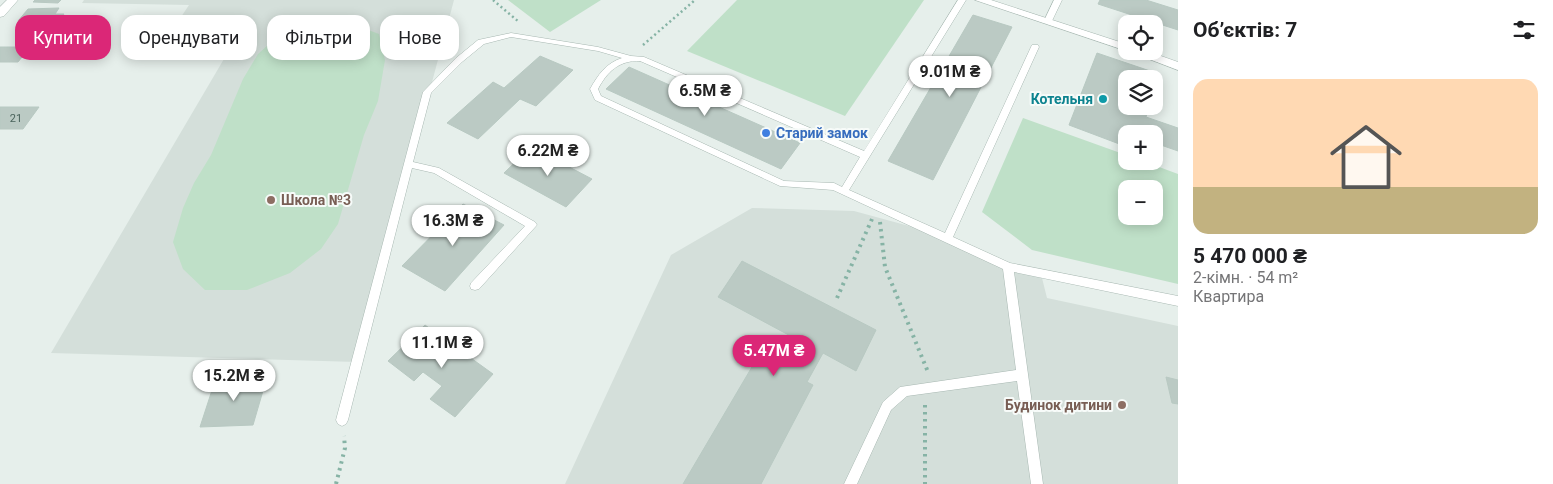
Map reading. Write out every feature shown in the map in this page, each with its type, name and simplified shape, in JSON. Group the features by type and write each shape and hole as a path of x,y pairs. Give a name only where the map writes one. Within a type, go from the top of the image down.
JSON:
{"street":[{"path":"0,14 13,0"},
{"path":"980,0 1118,45"},
{"path":"1160,60 1178,66"}],"lane":[{"path":"844,191 962,0"},
{"path":"1048,22 1058,0"},
{"path":"342,420 427,92 459,60 481,42 511,35 580,46 641,59 866,156"},
{"path":"947,239 1035,47"},
{"path":"629,57 619,60 600,79 594,89 598,98 783,184 834,187 1008,267 1178,301"},
{"path":"408,164 436,170 532,225 475,286"},
{"path":"1008,267 1037,484"},
{"path":"850,484 887,406 904,391 1022,375"}],"path":[{"path":"629,57 695,0"},
{"path":"836,298 878,207"},
{"path":"878,207 885,267 929,387 924,484"},
{"path":"336,484 345,448 342,420"}],"shaded area":[{"name":"Школа №3","path":"84,0 454,0 450,15 380,15 380,60 438,60 357,362 51,353 223,60 257,60 257,15 182,15 189,5 82,3"},
{"path":"752,208 854,211 931,232 1008,267 1041,274 1047,298 1178,326 1178,484 565,484 671,255"}],"green space":[{"path":"508,0 601,0 550,32"},
{"path":"737,0 924,0 845,116 687,51"},
{"path":"370,31 379,34 380,60 385,60 378,101 364,135 338,224 321,249 290,273 247,290 205,290 183,269 173,242 183,208 194,183 211,155 243,79 254,60 257,60 258,54 267,46 267,60 370,60"},
{"path":"1023,118 1118,152 1118,170 1163,170 1163,168 1178,174 1178,284 1032,250 982,212"}],"building":[{"path":"35,0 61,0 58,3 33,2"},
{"path":"1100,0 1146,0 1178,10 1178,30 1163,25 1163,15 1132,15 1098,4"},
{"path":"59,8 55,14 64,14 23,15 28,9"},
{"path":"973,15 1012,27 933,180 888,161"},
{"path":"0,47 15,47 15,60 20,60 18,62 0,62"},
{"name":"Котельня","path":"1097,53 1147,70 1118,70 1118,115 1147,115 1146,117 1178,128 1178,151 1163,146 1163,125 1118,125 1118,143 1069,125"},
{"path":"540,56 573,70 536,106 520,99 478,139 447,123 493,82 504,88"},
{"path":"629,67 800,143 781,169 606,89"},
{"path":"0,107 39,107 23,129 0,129"},
{"path":"531,147 592,179 566,207 504,173"},
{"path":"463,204 504,225 445,291 402,266"},
{"path":"742,261 876,330 856,371 823,353 807,382 813,385 761,484 683,484 759,355 783,368 798,340 718,297"},
{"path":"425,325 493,374 455,417 430,399 442,386 423,372 414,381 388,361"},
{"path":"267,377 253,425 200,427 216,378"},
{"path":"1166,377 1178,380 1178,404 1172,403"}],"place":[{"name":"Котельня","path":"1103,99"},
{"name":"Старий замок","path":"766,133"},
{"name":"Школа №3","path":"271,200"},
{"name":"Будинок дитини","path":"1122,405"}]}
